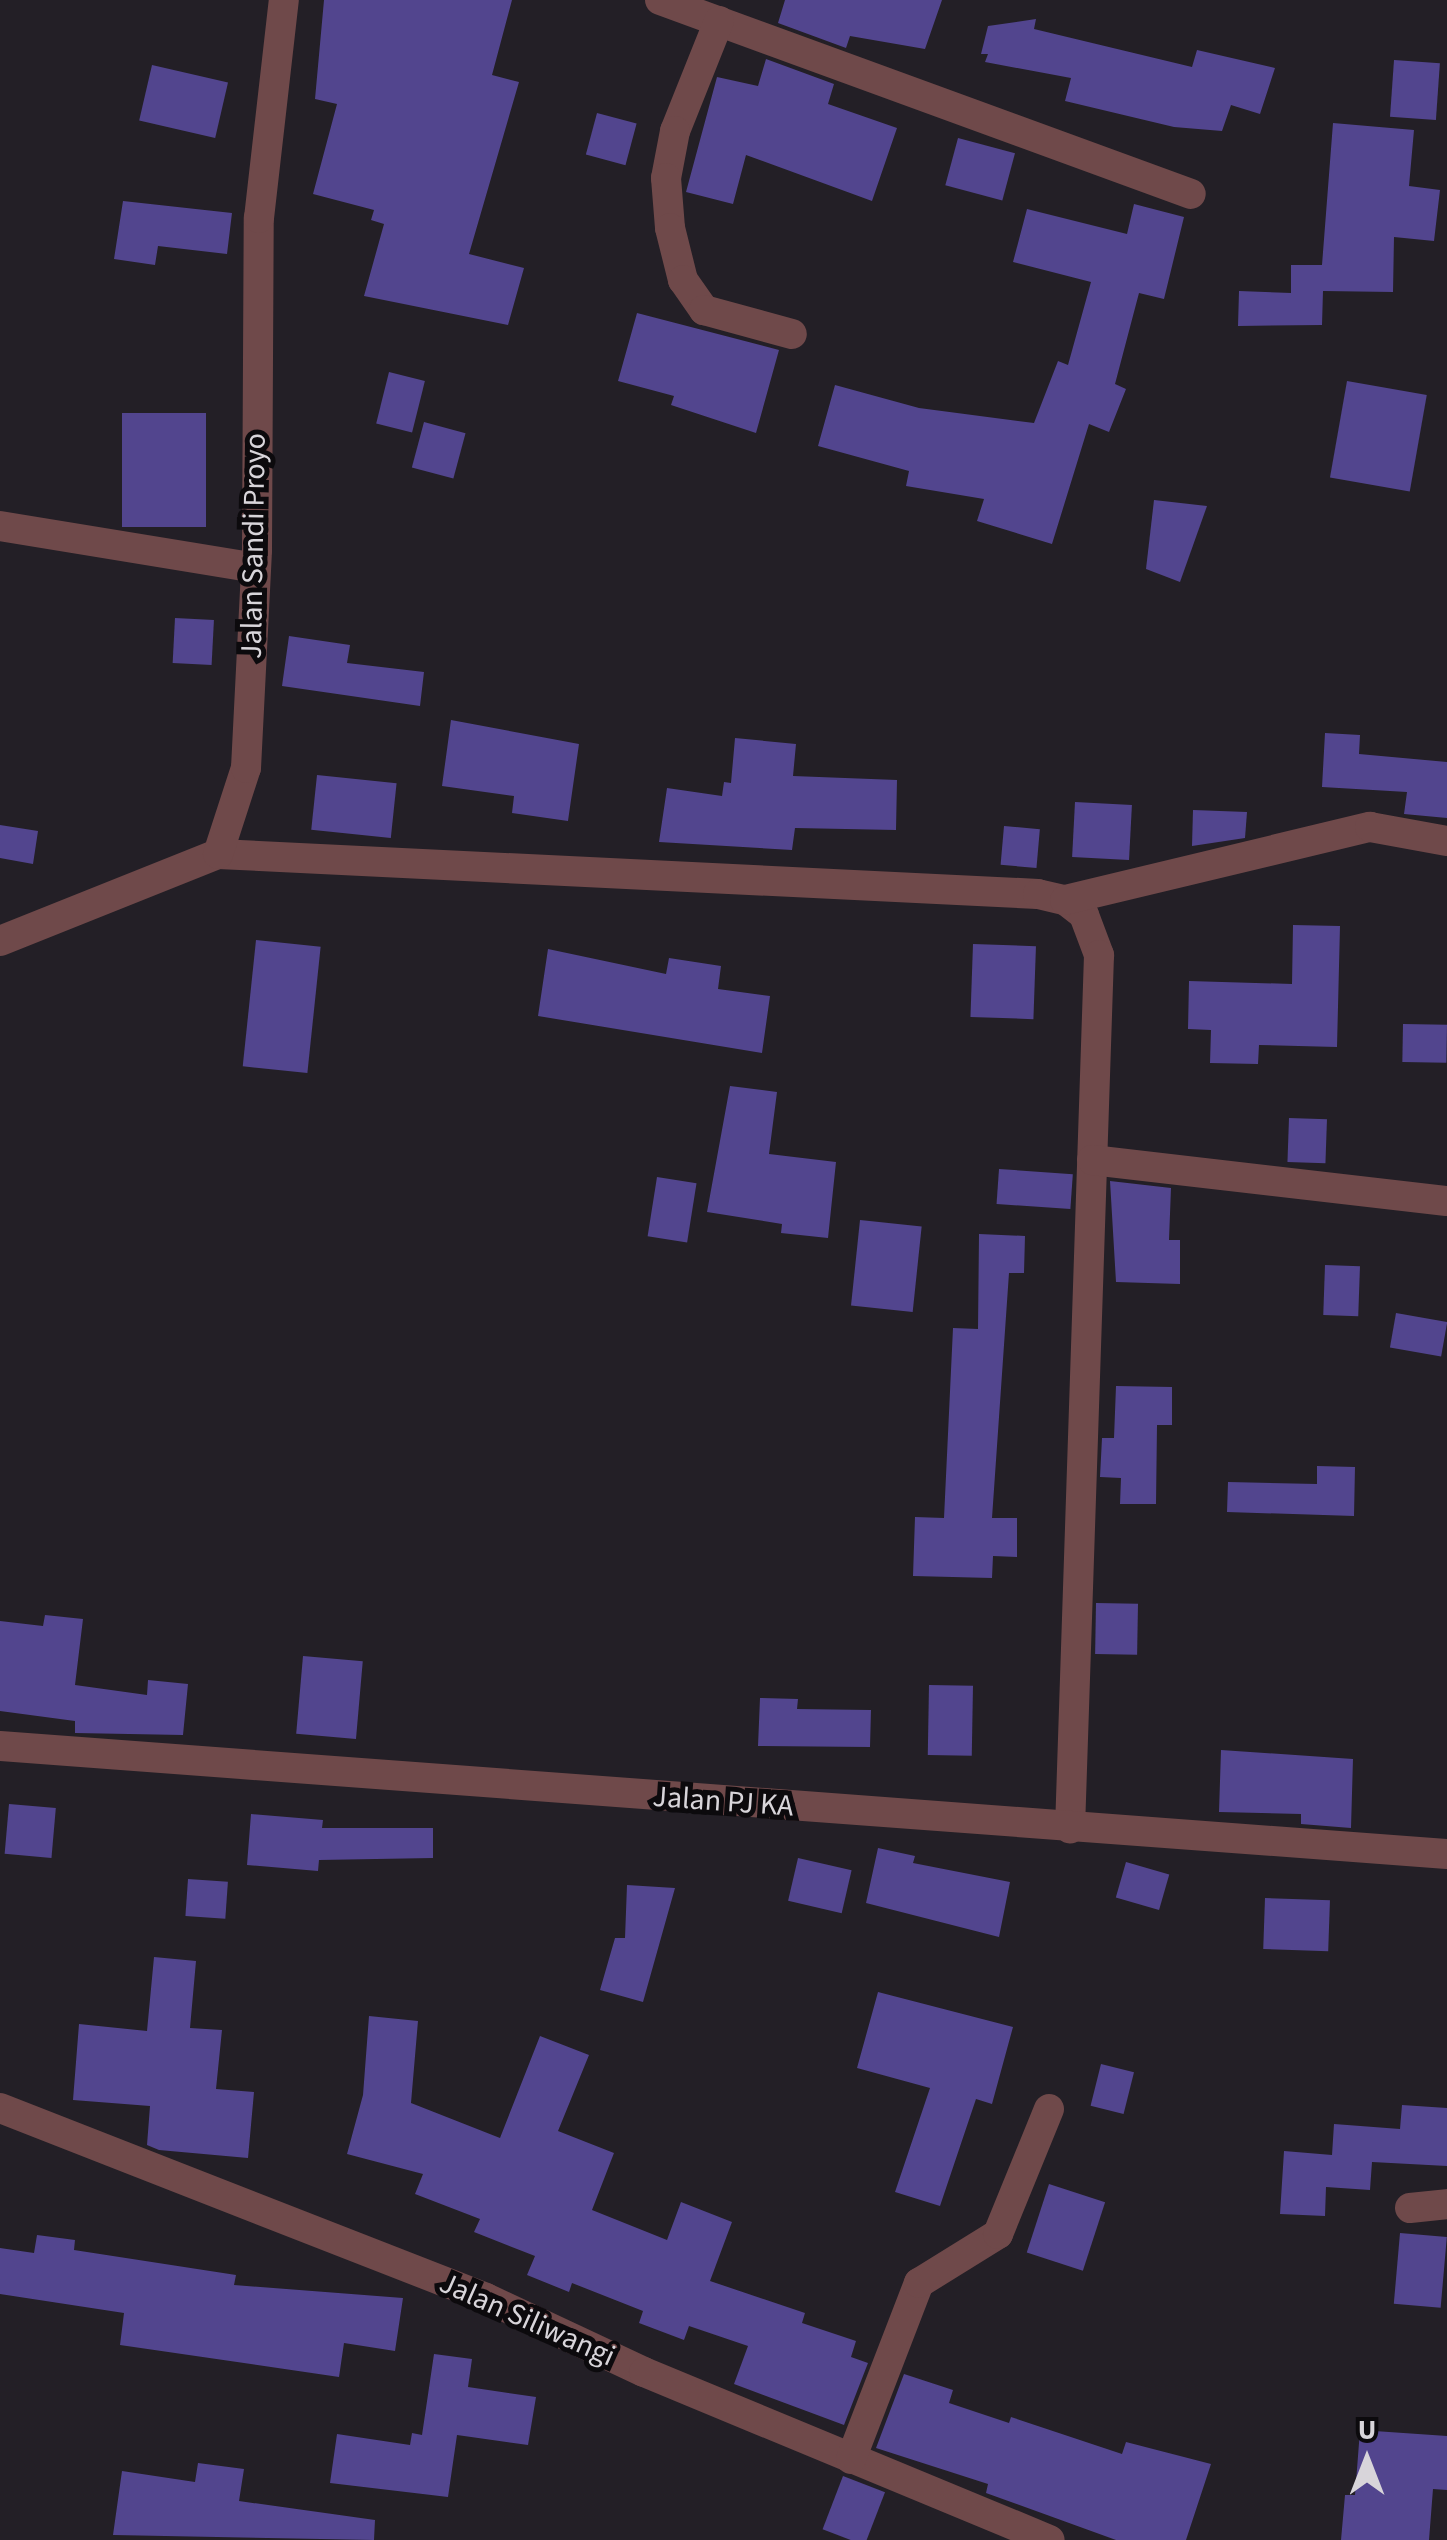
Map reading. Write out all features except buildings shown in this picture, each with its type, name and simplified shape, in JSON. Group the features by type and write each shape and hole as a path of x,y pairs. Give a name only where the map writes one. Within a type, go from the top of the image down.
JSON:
{"street":[{"name":"Jalan Sandi Proyo","path":"218,854 246,768 256,568 259,218 284,0"},
{"path":"660,0 1192,194"},
{"path":"718,21 675,132 666,178 670,228 682,280 704,310 792,334"},
{"path":"0,526 256,568"},
{"path":"0,941 218,854 1065,900 1370,827 1447,841"},
{"path":"1065,900 1084,915 1099,955 1070,1829"},
{"path":"1092,1160 1447,1201"},
{"name":"Jalan PJ KA","path":"0,1746 1070,1829 1447,1854"},
{"name":"Jalan Siliwangi","path":"0,2108 486,2298 851,2459 979,2527 1050,2540"},
{"path":"851,2459 920,2282 998,2234 1049,2109"},
{"path":"1410,2208 1447,2204"}]}
